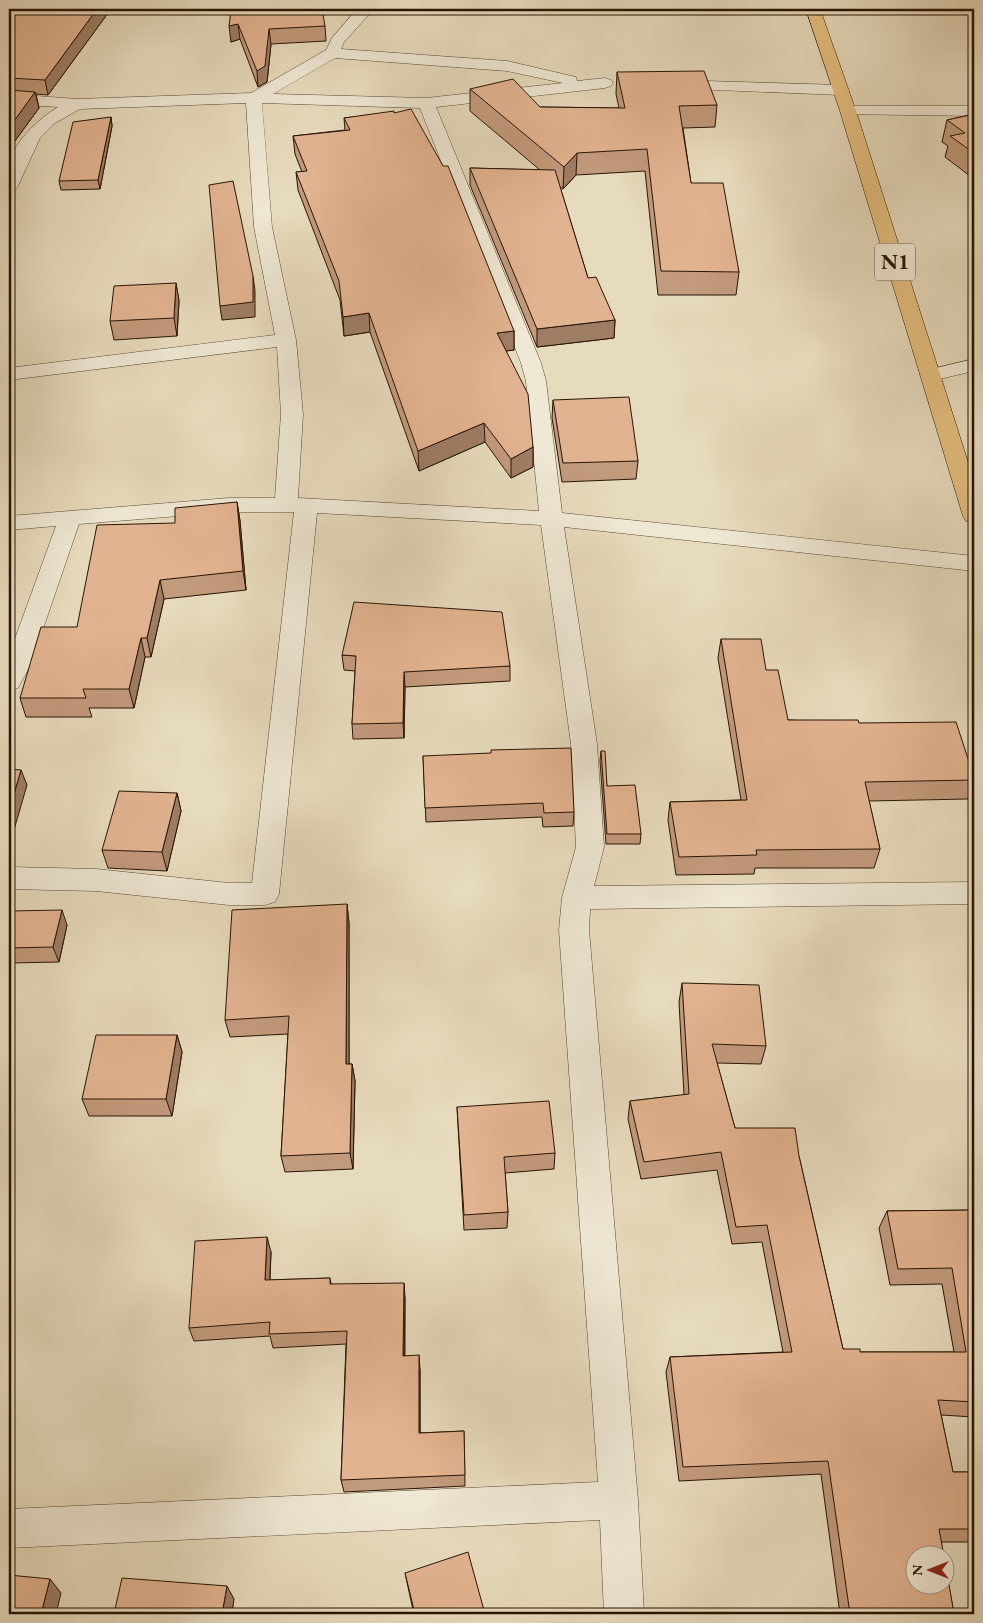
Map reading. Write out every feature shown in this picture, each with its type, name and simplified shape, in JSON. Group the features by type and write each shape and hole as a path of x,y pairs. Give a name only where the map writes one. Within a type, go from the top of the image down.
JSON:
{"highway":[{"name":"N1","path":"813,9 848,111 974,516"}],"street":[{"path":"332,53 337,41 363,10"},
{"path":"254,98 332,53 507,66 567,80 624,84"},
{"path":"9,99 77,104 254,98 426,103 605,84"},
{"path":"663,85 841,90"},
{"path":"9,878 96,880 229,894 265,894 296,505 292,414 286,340 263,227 254,98"},
{"path":"426,103 531,364 536,381 551,519 584,744 590,847 576,898 574,930 619,1500 624,1614"},
{"path":"9,186 26,146 38,128 54,114 77,104"},
{"path":"848,111 974,111"},
{"path":"9,374 286,340"},
{"path":"931,375 974,365"},
{"path":"9,523 229,505 296,505 551,519 974,564"},
{"path":"9,682 18,664 70,518"},
{"path":"576,898 974,893"},
{"path":"9,1529 619,1500"}],"building":[{"path":"9,9 97,9 45,80 9,78"},
{"path":"231,9 322,9 325,26 269,29 265,66 257,71 238,24 229,26"},
{"path":"704,71 717,105 679,106 691,183 723,183 739,272 661,271 647,149 577,153 564,167 470,89 513,79 540,107 625,108 617,72"},
{"path":"9,90 35,92 9,128"},
{"path":"411,109 443,166 448,166 514,331 497,333 528,394 533,447 511,459 484,423 418,451 369,313 343,317 339,281 296,172 307,171 293,136 350,130 344,118 394,111 394,113"},
{"path":"974,114 974,153 950,136 965,133 947,120"},
{"path":"111,117 98,180 59,181 73,122"},
{"path":"470,168 555,170 588,278 596,277 615,320 537,329"},
{"path":"233,181 253,276 253,302 220,306 209,185"},
{"path":"176,283 174,318 110,321 114,286"},
{"path":"629,397 638,461 563,463 553,400"},
{"path":"237,502 243,571 160,580 147,638 141,638 129,689 83,689 86,698 20,698 41,627 77,627 97,525 175,523 175,508"},
{"path":"354,602 502,612 510,666 404,672 403,723 352,724 356,656 342,655"},
{"path":"721,639 761,639 766,670 778,670 788,720 858,720 859,723 956,722 974,780 865,782 880,849 756,850 757,855 679,857 670,802 747,800"},
{"path":"571,748 574,812 544,813 543,803 425,808 423,756 491,753 491,750"},
{"path":"601,751 605,751 607,786 635,785 641,834 607,834"},
{"path":"9,769 21,770 9,811"},
{"path":"119,791 177,793 162,852 102,850"},
{"path":"347,904 346,1064 352,1064 350,1153 281,1156 289,1016 225,1020 232,910"},
{"path":"62,910 53,947 9,948 9,911"},
{"path":"682,983 759,985 766,1046 712,1044 735,1128 795,1128 799,1156 843,1349 860,1349 860,1352 966,1352 952,1268 898,1269 887,1211 974,1210 974,1402 938,1400 953,1472 974,1472 974,1529 939,1529 942,1546 906,1546 906,1596 951,1596 954,1614 850,1614 828,1461 683,1467 670,1357 792,1352 767,1225 736,1227 721,1152 644,1162 630,1101 689,1094"},
{"path":"96,1035 177,1035 166,1099 82,1099"},
{"path":"549,1101 555,1153 504,1157 508,1212 464,1215 457,1107"},
{"path":"267,1237 265,1280 330,1278 330,1284 404,1283 403,1356 419,1355 419,1433 464,1431 465,1475 341,1480 347,1331 269,1334 270,1322 189,1328 195,1241"},
{"path":"468,1552 485,1614 368,1614 414,1610 405,1573"},
{"path":"9,1575 50,1579 41,1614 9,1614"},
{"path":"122,1578 227,1586 222,1614 114,1614"}]}
